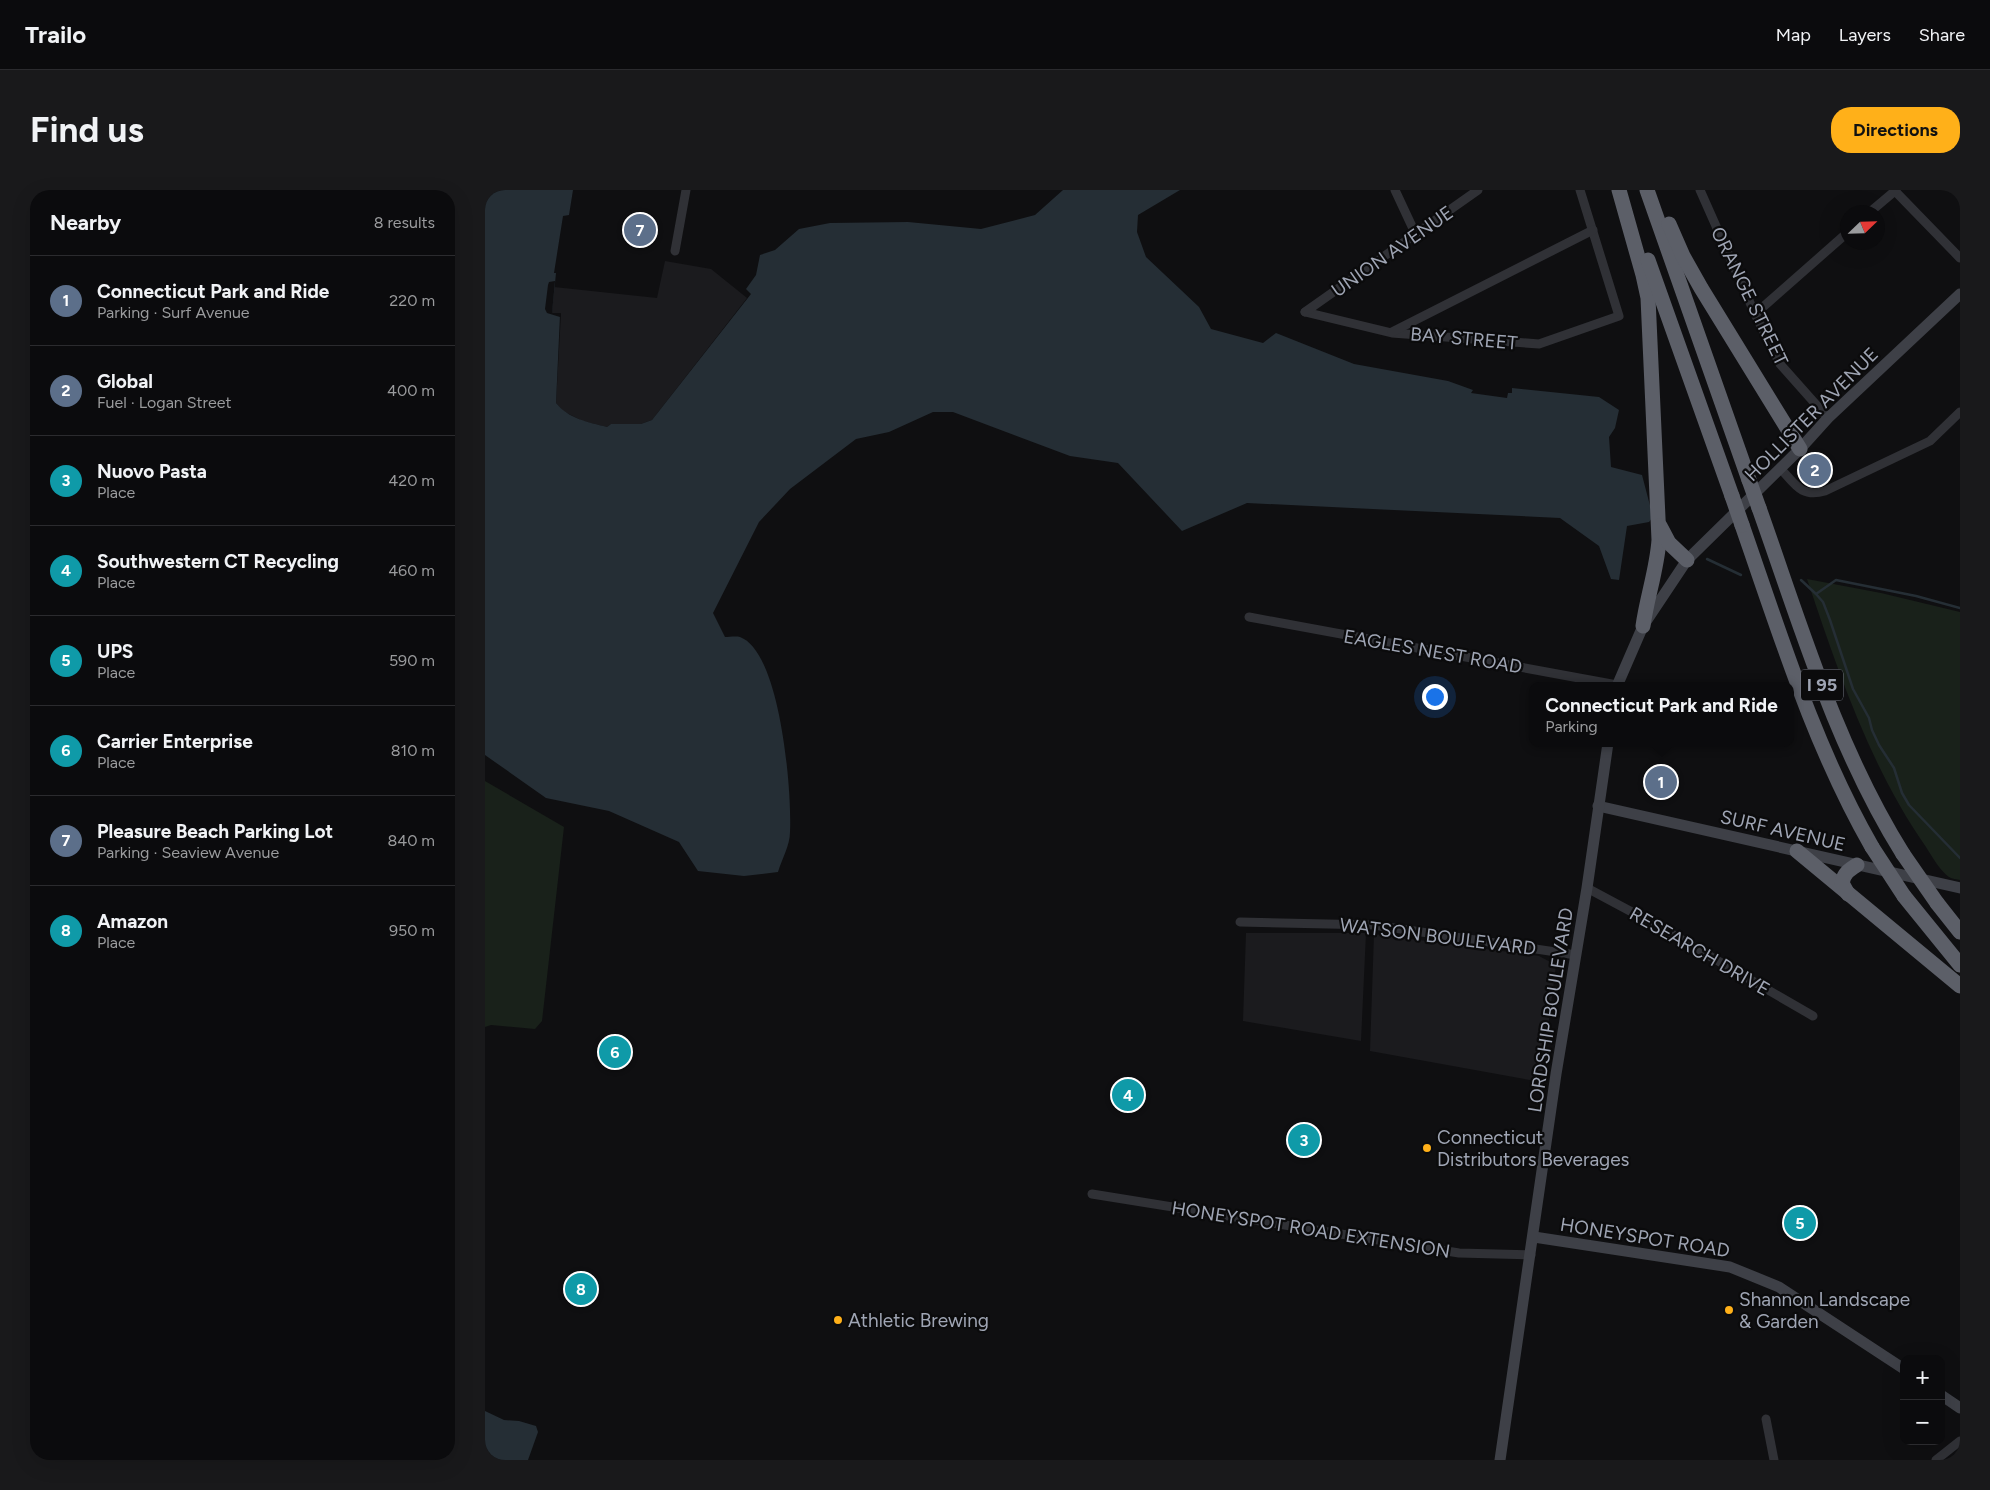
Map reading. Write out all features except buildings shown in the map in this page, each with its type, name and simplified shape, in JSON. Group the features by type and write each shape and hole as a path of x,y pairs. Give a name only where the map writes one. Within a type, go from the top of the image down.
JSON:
{"highway":[{"path":"1619,190 1648,298 1659,522 1657,566 1643,626"},
{"name":"I 95","path":"1624,190 1817,735 1838,782 1872,847 1904,896 1960,965"},
{"name":"I 95","path":"1647,190 1840,734 1871,799 1903,854 1960,932"},
{"path":"1656,190 1672,232 1689,267 1800,449"},
{"path":"1659,522 1666,540 1687,560"},
{"path":"1797,851 1960,986"},
{"path":"1849,895 1842,883 1843,876 1847,870 1857,865"}],"main road":[{"name":"HOLLISTER AVENUE","path":"1687,560 1800,449 1828,418 1960,294"},
{"path":"1618,682 1643,626 1687,560"},
{"name":"LORDSHIP BOULEVARD","path":"1500,1460 1556,1074 1587,888 1607,747"},
{"name":"SURF AVENUE","path":"1598,806 1960,888"},
{"name":"HONEYSPOT ROAD","path":"1534,1236 1730,1267 1779,1287 1900,1366"},
{"path":"1945,1398 1960,1408"}],"street":[{"path":"675,251 686,190"},
{"path":"1395,190 1415,235"},
{"name":"UNION AVENUE","path":"1305,312 1478,190"},
{"path":"1392,332 1593,230 1580,190"},
{"name":"ORANGE STREET","path":"1700,190 1755,314 1780,364 1828,418"},
{"path":"1878,205 1895,190 1960,258"},
{"name":"BAY STREET","path":"1305,312 1392,332 1539,344 1619,316 1593,230"},
{"path":"1755,314 1840,239"},
{"path":"1781,468 1806,493 1811,494 1825,491 1930,441 1960,412"},
{"name":"EAGLES NEST ROAD","path":"1249,617 1601,682"},
{"name":"RESEARCH DRIVE","path":"1587,888 1658,926 1813,1016"},
{"name":"WATSON BOULEVARD","path":"1240,922 1373,925 1576,955"},
{"name":"HONEYSPOT ROAD EXTENSION","path":"1093,1194 1459,1253 1531,1255"},
{"path":"1766,1419 1774,1460"},
{"path":"1935,1460 1960,1441"}],"shaded area":[{"path":"485,190 573,190 569,215 563,216 554,273 556,273 552,313 560,315 556,403 567,413 579,419 607,427 611,424 641,424 652,420 751,294 746,289 756,275 760,255 775,250 799,229 830,223 908,222 981,229 1035,215 1063,190 1180,190 1138,215 1137,232 1146,257 1199,307 1211,329 1263,343 1276,333 1354,364 1448,381 1473,390 1471,393 1507,398 1508,393 1512,393 1512,388 1599,397 1619,410 1615,428 1609,437 1611,467 1642,475 1653,517 1649,522 1627,526 1619,580 1611,579 1599,546 1560,518 1247,503 1182,531 1118,463 1070,456 953,412 933,412 889,432 856,439 790,489 759,522 713,613 725,637 740,637 754,648 765,668 774,695 786,757 790,813 789,842 778,872 744,876 698,871 679,842 609,811 546,798 485,755"},
{"path":"665,261 711,269 747,298 652,420 641,424 611,424 607,427 582,421 563,411 556,403 561,314 552,313 554,287 657,298"},
{"path":"1807,579 1881,593 1960,612 1960,880 1946,875 1933,859 1888,784 1857,718"},
{"path":"485,781 564,827 542,1021 535,1029 491,1025 485,1027"},
{"path":"1246,933 1366,933 1361,1041 1243,1021"},
{"path":"1374,934 1539,956 1556,965 1541,1082 1370,1051"},
{"path":"485,1411 504,1420 519,1421 536,1426 538,1432 528,1460 485,1460"}],"pier":[{"path":"555,281 552,313 561,313 560,317 547,313 545,309 549,282"}],"waterway":[{"path":"1707,559 1741,575"},
{"path":"1801,580 1816,594 1836,580 1916,596 1960,608"},
{"path":"1816,594 1823,602 1853,689 1869,718 1879,745 1894,768 1902,793 1909,805 1960,858"}],"place":[{"name":"Pleasure Beach Parking Lot","path":"640,230"},
{"name":"Global","path":"1815,470"},
{"name":"Connecticut Park and Ride","path":"1661,782"},
{"name":"Carrier Enterprise","path":"615,1052"},
{"name":"Southwestern CT Recycling","path":"1128,1095"},
{"name":"Nuovo Pasta","path":"1304,1140"},
{"name":"Connecticut Distributors Beverages","path":"1427,1148"},
{"name":"UPS","path":"1800,1223"},
{"name":"Amazon","path":"581,1289"},
{"name":"Shannon Landscape & Garden","path":"1729,1310"},
{"name":"Athletic Brewing","path":"838,1320"}]}
